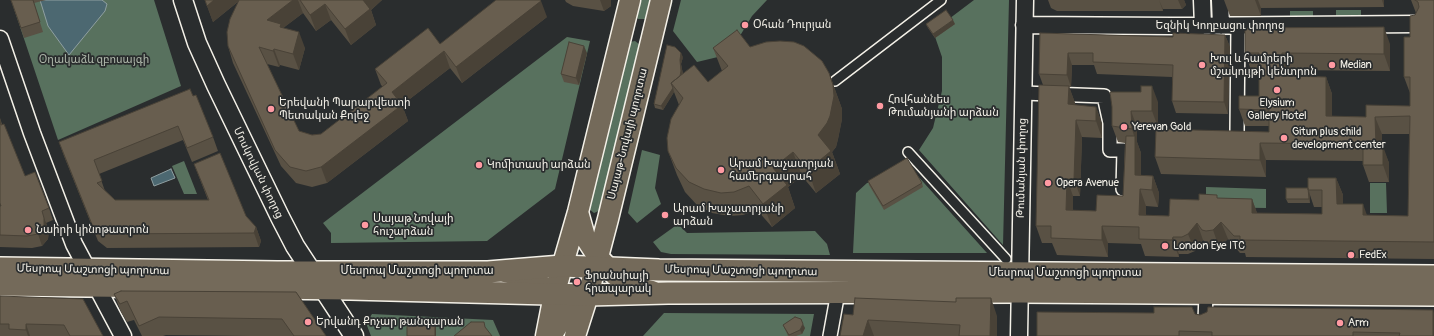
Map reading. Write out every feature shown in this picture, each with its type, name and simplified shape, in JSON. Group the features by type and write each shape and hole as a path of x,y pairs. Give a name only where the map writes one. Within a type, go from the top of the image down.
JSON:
{"highway":[{"name":"Մեսրոպ Մաշտոցի պողոտա","path":"316,283 562,266 606,269 1020,282 1206,294 1434,295"},
{"name":"Մեսրոպ Մաշտոցի պողոտա","path":"0,268 93,278 316,283 588,296 668,293 838,292 1020,282 1434,276"},
{"name":"Մեսրոպ Մաշտոցի պողոտա","path":"0,285 93,278"}],"main road":[{"name":"Մոսկովյան փողոց","path":"183,0 197,43 250,158 295,246 316,283 341,336"},
{"path":"546,336 554,295 578,212 630,0"},
{"name":"Սայաթ-Նովայի պողոտա","path":"606,269 661,0"},
{"path":"578,212 580,226 585,237 606,269 642,290 668,293"},
{"path":"551,336 564,327 588,296 606,269"},
{"path":"575,336 588,296 603,287 606,269"},
{"path":"500,271 525,277 540,284 554,295 564,327"},
{"name":"Մոսկովյան փողոց","path":"316,283 354,336"}],"street":[{"path":"834,81 941,0"},
{"name":"Թումանյան փողոց","path":"1019,336 1025,0"},
{"path":"1202,0 1203,26"},
{"path":"1220,0 1221,26"},
{"name":"Եզնիկ Կողբացու փողոց","path":"1024,25 1238,26 1416,24"},
{"path":"1237,133 1238,26"},
{"path":"0,39 32,133 74,244 123,336"},
{"path":"1023,92 1104,96 1110,123 1110,150 1124,150 1123,189"},
{"path":"908,152 1006,259"},
{"path":"830,336 838,292"},
{"path":"1206,294 1206,320"}],"green space":[{"name":"Օղակաձև զբոսայգի","path":"11,0 154,0 181,86 58,140"},
{"path":"638,0 652,0 645,19 638,19 635,15"},
{"path":"681,0 767,0 752,16 735,44 722,56 697,62 673,31"},
{"path":"974,0 1009,0 1003,245 919,150 933,128 942,91 942,57 933,31"},
{"path":"1336,10 1361,10 1361,15 1336,16"},
{"path":"1290,11 1313,11 1313,16 1290,16"},
{"path":"567,37 590,41 555,189 487,241 331,243 331,233 323,223"},
{"path":"635,41 640,45 601,210 594,213 589,209 630,42"},
{"path":"642,150 660,155 655,188 661,204 637,223 628,213"},
{"path":"184,161 197,194 184,194 172,166"},
{"path":"907,164 987,253 853,253 856,193 867,183 879,180"},
{"path":"1370,183 1386,183 1387,213 1370,213"},
{"path":"1206,187 1266,189 1266,208 1206,207"},
{"path":"678,224 687,233 815,231 827,244 830,255 671,254 661,252 653,242"},
{"path":"664,313 814,314 810,336 643,336"},
{"path":"372,314 493,320 500,336 371,336 366,323"}],"water":[{"path":"40,0 102,0 107,4 105,11 69,55 48,26"},
{"path":"171,169 175,178 154,186 151,178"}],"building":[{"path":"11,0 33,0 40,22 21,28"},
{"path":"205,0 214,0 207,6"},
{"path":"239,0 293,0 267,20 281,24 280,27 299,32 293,54 259,47 299,131 312,135 321,134 387,83 375,69 428,28 440,44 496,0 541,1 456,67 444,51 392,92 402,105 321,167 306,171 290,167 275,150 228,46 227,32 230,19"},
{"path":"300,0 363,0 370,9 345,29 325,4 310,15"},
{"path":"1415,0 1434,0 1434,242 1240,240 1240,236 1234,236 1221,222 1213,230 1206,231 1202,230 1197,223 1188,234 1182,237 1173,237 1172,240 1139,239 1139,227 1102,226 1102,240 1051,238 1051,226 1036,226 1039,85 1069,86 1068,104 1096,107 1096,121 1076,120 1074,179 1067,179 1066,210 1096,211 1097,195 1123,196 1126,136 1135,136 1135,175 1153,176 1152,190 1140,189 1139,215 1169,216 1170,199 1199,200 1199,194 1217,195 1217,198 1252,199 1252,213 1322,214 1322,190 1308,190 1308,178 1336,178 1337,204 1363,204 1363,215 1408,216 1410,116 1375,117 1376,145 1383,146 1383,165 1363,165 1363,144 1260,143 1260,160 1155,157 1156,129 1269,132 1269,110 1239,109 1239,96 1259,96 1259,53 1245,53 1245,28 1384,27 1384,54 1282,53 1282,76 1326,77 1326,116 1366,117 1366,105 1410,106 1410,77 1404,77 1404,37 1410,37 1410,16 1415,15 1419,7 1418,2"},
{"path":"946,10 953,20 933,34 926,24"},
{"path":"737,30 750,47 766,42 780,41 794,42 804,46 822,61 829,73 833,85 834,96 830,116 827,123 818,135 831,151 808,170 793,152 773,168 787,185 763,204 749,186 734,192 721,193 704,189 689,182 676,168 668,151 667,138 671,119 683,98 671,83 694,65 708,82 728,66 713,48"},
{"path":"1040,33 1173,37 1173,33 1225,35 1224,102 1172,101 1173,65 1093,62 1093,53 1068,53 1067,75 1039,74"},
{"path":"569,42 584,46 576,78 561,74"},
{"path":"667,45 675,47 681,53 681,71 680,76 671,83 673,88 661,106 654,104"},
{"path":"1141,86 1152,86 1152,111 1131,111 1132,129 1112,126 1110,92 1141,92"},
{"path":"190,89 193,96 196,95 213,137 187,148 178,126 94,160 102,181 97,183 115,200 209,200 194,164 220,153 246,216 256,227 254,233 102,234 93,227 59,142"},
{"path":"0,120 1,125 4,124 25,176 35,172 49,208 42,211 44,227 38,234 27,236 0,235"},
{"path":"907,158 922,183 883,206 868,181"},
{"path":"1286,188 1308,188 1309,199 1286,199"},
{"path":"121,291 296,292 326,336 294,336 282,319 159,317 139,326 127,301 120,304 114,294"},
{"path":"0,296 83,299 103,336 70,336 64,325 26,324 26,330 9,329 9,324 0,324"},
{"path":"855,298 956,302 956,298 991,298 990,336 959,336 960,325 868,320 863,336 840,336 844,314 853,315"},
{"path":"1154,307 1192,307 1195,314 1200,315 1207,312 1208,307 1433,310 1433,336 1399,336 1400,333 1353,332 1353,336 1212,336 1212,332 1179,331 1179,336 1037,336 1037,312 1154,313"},
{"path":"795,317 801,319 803,324 800,330 789,335 783,325"},
{"path":"407,322 435,322 435,336 407,336"},
{"path":"471,322 484,322 485,327 492,336 454,336"}],"place":[{"name":"Օհան Դուրյան","path":"745,25"},
{"name":"Խուլ և համրերի մշակույթի կենտրոն","path":"1202,65"},
{"name":"Median","path":"1332,65"},
{"name":"Elysium Gallery Hotel","path":"1277,90"},
{"name":"Հովհաննես Թումանյանի արձան","path":"880,106"},
{"name":"Երեվանի Պարարվեստի Պետական Քոլեջ","path":"271,109"},
{"name":"Yerevan Gold","path":"1124,127"},
{"name":"Gitun plus child development center","path":"1284,138"},
{"name":"Կոմիտասի արձան","path":"479,165"},
{"name":"Արամ Խաչատրյան համերգասրահ","path":"721,170"},
{"name":"Opera Avenue","path":"1048,183"},
{"name":"Արամ Խաչատրյանի արձան","path":"665,215"},
{"name":"Սայաթ Նովայի հուշարձան","path":"365,225"},
{"name":"Նաիրի կինոթատրոն","path":"28,230"},
{"name":"London Eye ITC","path":"1165,246"},
{"name":"FedEx","path":"1351,255"},
{"name":"Ֆրանսիայի հրապարակ","path":"577,282"},
{"name":"Երվանդ Քոչար թանգարան","path":"308,322"},
{"name":"Arm","path":"1340,323"}]}
